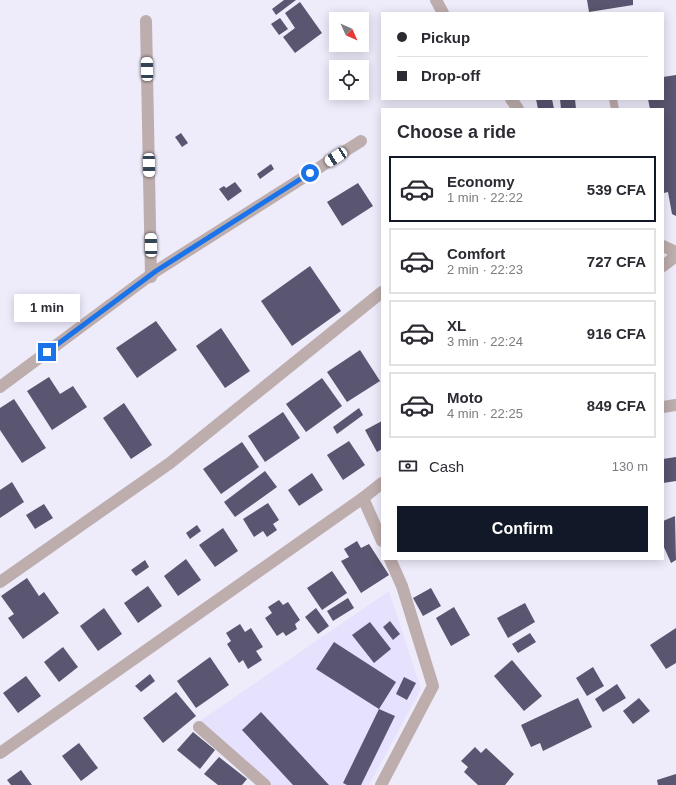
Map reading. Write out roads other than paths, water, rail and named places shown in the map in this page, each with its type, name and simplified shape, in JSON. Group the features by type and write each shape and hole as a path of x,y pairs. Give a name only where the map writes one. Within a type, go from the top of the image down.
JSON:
{"street":[{"path":"436,0 442,12"},
{"path":"146,21 151,276"},
{"path":"0,386 156,271 361,141"},
{"path":"664,246 676,252"},
{"path":"664,265 676,256"},
{"path":"0,582 170,463 381,293"},
{"path":"664,408 676,405"},
{"path":"0,753 363,498 381,483"},
{"path":"363,498 381,539"},
{"path":"381,785 433,686 402,586 390,560"},
{"path":"199,727 265,785"}]}
